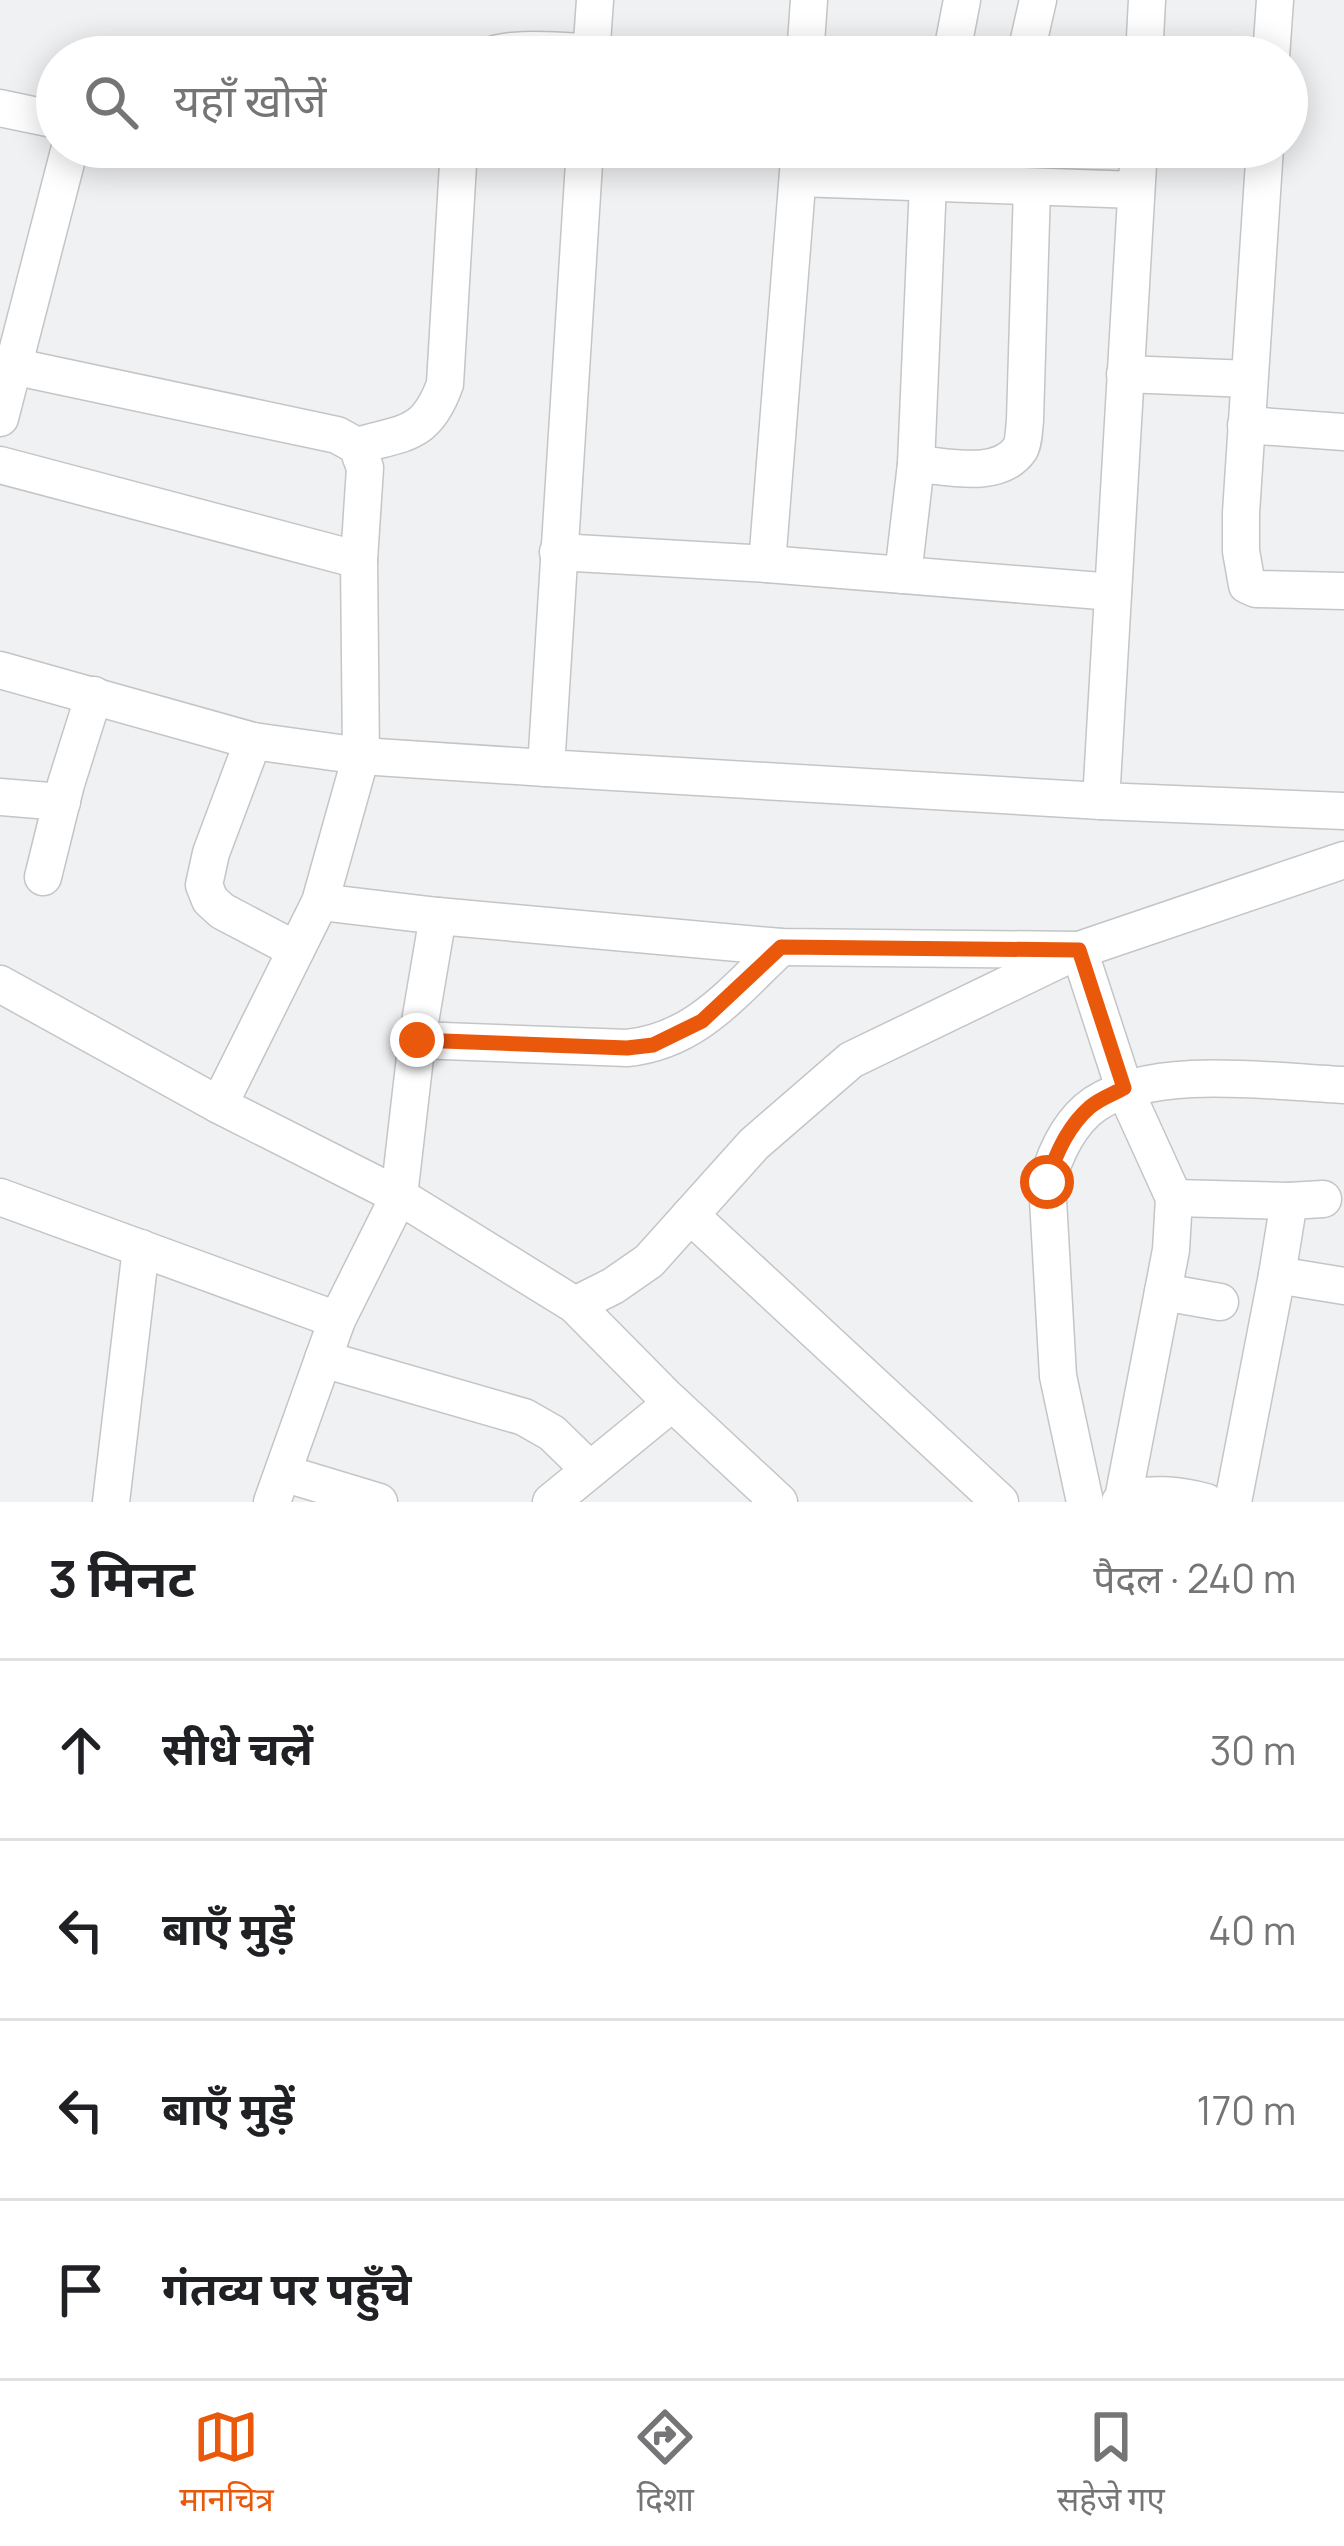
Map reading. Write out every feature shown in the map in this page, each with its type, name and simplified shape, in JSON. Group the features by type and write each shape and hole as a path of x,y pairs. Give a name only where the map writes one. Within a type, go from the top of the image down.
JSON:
{"street":[{"path":"592,36 595,0"},
{"path":"807,36 809,0"},
{"path":"955,36 962,0"},
{"path":"1029,36 1038,0"},
{"path":"1145,36 1148,0"},
{"path":"1272,36 1275,0"},
{"path":"0,108 36,116"},
{"path":"0,418 64,168"},
{"path":"357,446 411,432 426,421 445,384 458,168"},
{"path":"546,768 584,168"},
{"path":"767,565 799,168"},
{"path":"903,575 916,464 931,168"},
{"path":"944,168 1031,188 1136,190"},
{"path":"1101,801 1138,168"},
{"path":"1264,168 1241,513 1247,585 1344,591"},
{"path":"916,464 989,469 1022,447 1031,188"},
{"path":"12,366 337,435 357,446 365,468 359,560 361,756 320,902 219,1105"},
{"path":"1125,374 1249,379"},
{"path":"1246,425 1344,432"},
{"path":"0,465 359,560"},
{"path":"558,552 1112,592"},
{"path":"0,670 253,741 361,756 1344,811"},
{"path":"43,877 94,695"},
{"path":"253,741 211,853 204,885 209,900 222,911 296,950"},
{"path":"0,797 62,802"},
{"path":"575,1305 650,1261 754,1144 851,1060 1079,950 1344,860"},
{"path":"320,902 781,947 1079,950"},
{"path":"379,1502 278,1487 337,1320 399,1196 417,1040 438,916"},
{"path":"417,1040 653,1045 702,1021 781,947"},
{"path":"1079,950 1124,1088 1174,1198 1172,1250 1122,1501 1151,1493 1206,1502"},
{"path":"0,984 219,1105 399,1196 575,1305 779,1502"},
{"path":"1085,1502 1058,1376 1047,1182 1068,1133 1091,1106 1124,1088 1208,1079 1344,1085"},
{"path":"0,1197 337,1320"},
{"path":"1174,1198 1306,1200 1277,1275 1233,1502"},
{"path":"690,1215 1000,1502"},
{"path":"111,1502 141,1248"},
{"path":"1277,1275 1344,1286"},
{"path":"1163,1292 1220,1302"},
{"path":"323,1359 524,1417 552,1433 589,1468"},
{"path":"550,1502 672,1403"}],"building":[{"path":"955,168 1005,168 1005,180 955,179"}],"route":[{"path":"417,1040 653,1045 702,1021 781,947 1079,950 1124,1088 1091,1106 1068,1133 1047,1182"}]}
